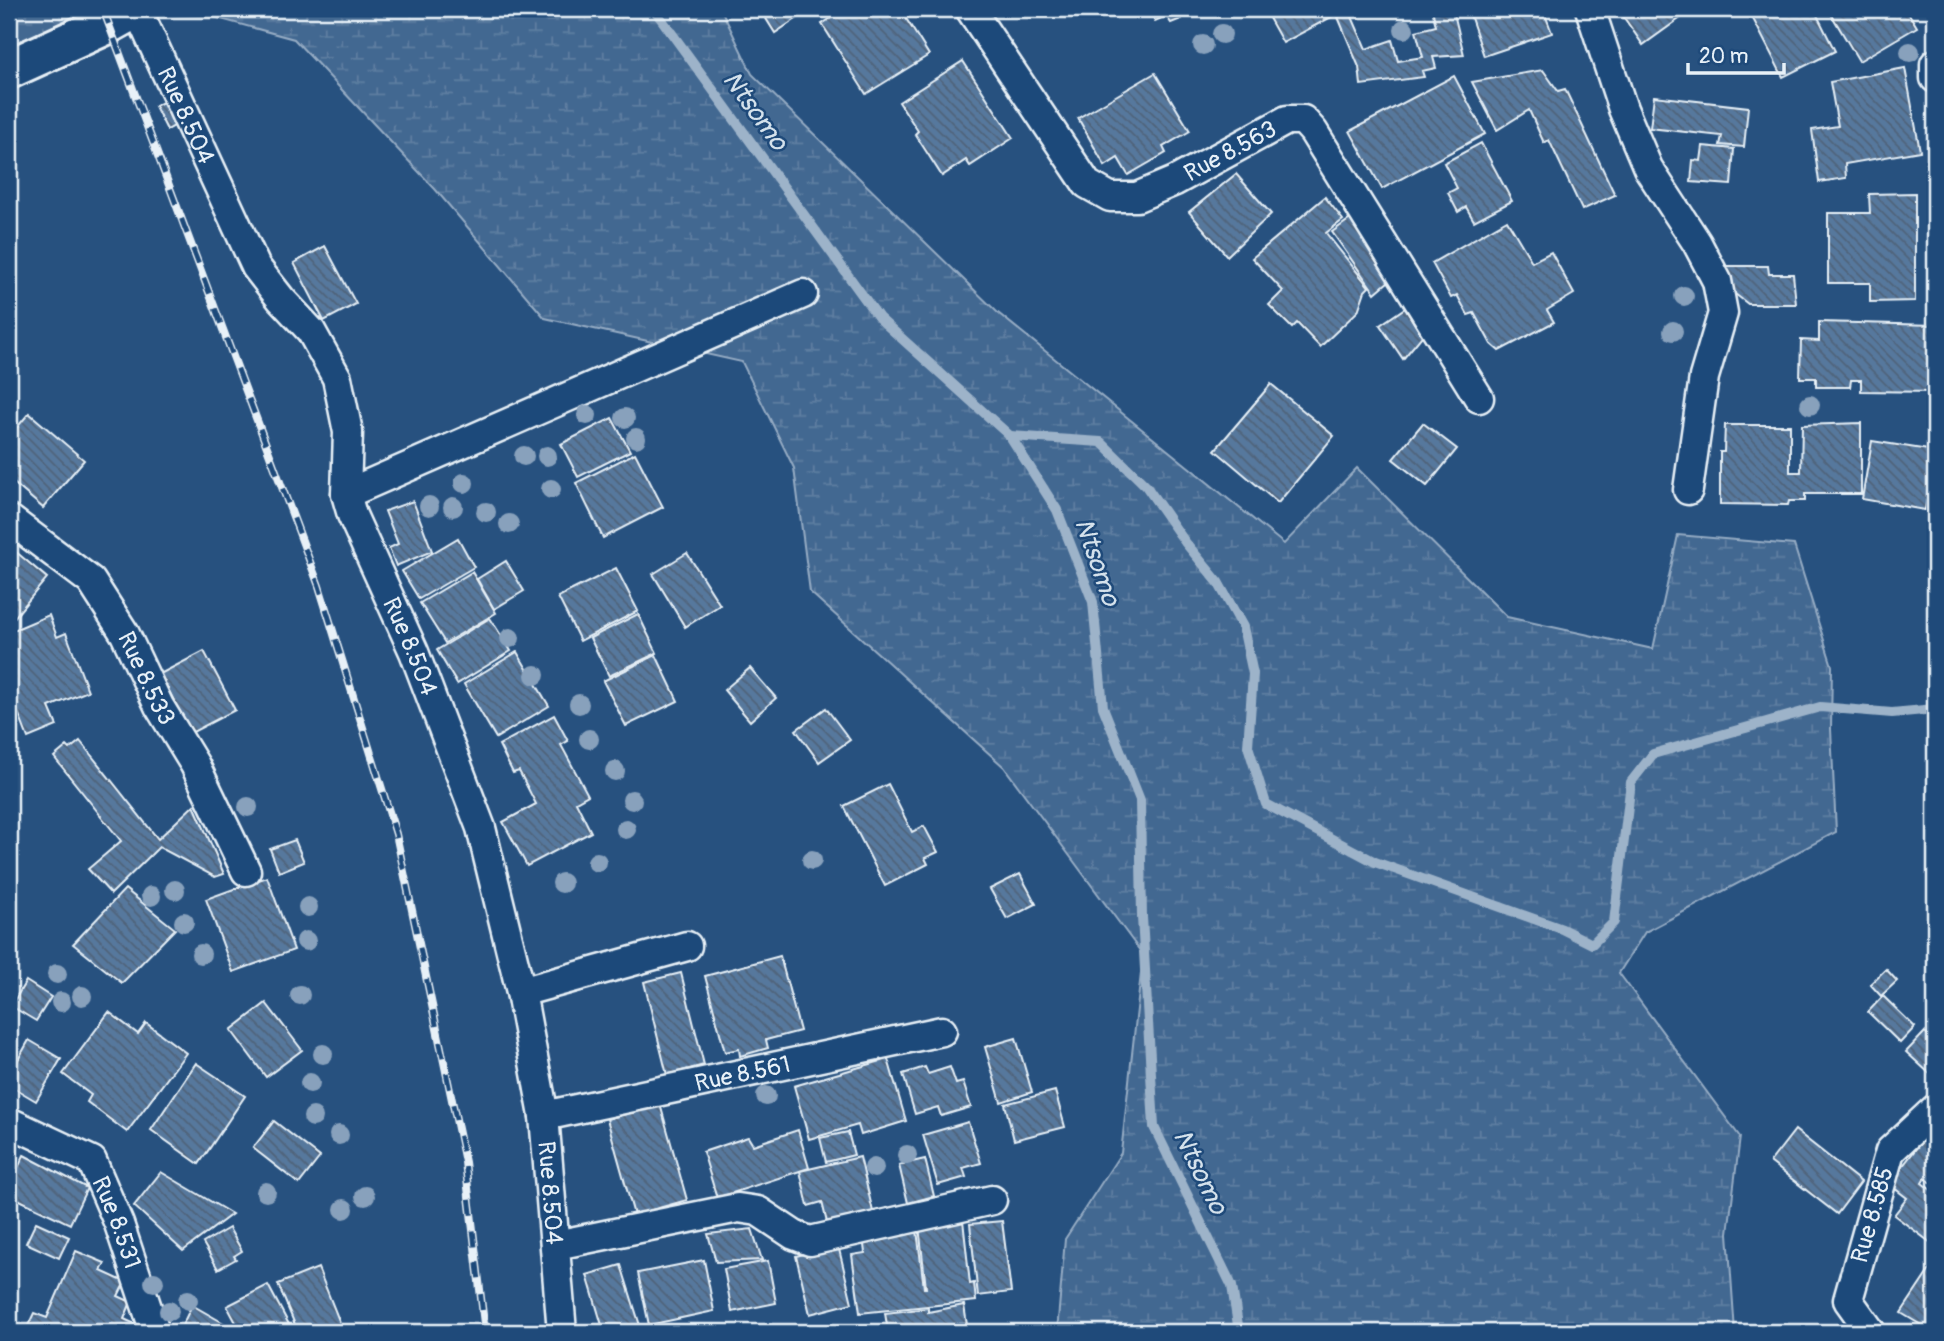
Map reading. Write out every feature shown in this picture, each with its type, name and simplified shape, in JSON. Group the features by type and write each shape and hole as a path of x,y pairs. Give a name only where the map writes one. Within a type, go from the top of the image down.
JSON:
{"main road":[{"path":"9,69 136,9"}],"street":[{"name":"Rue 8.504","path":"136,9 256,267 311,331 337,378 348,432 346,494 352,515 414,652 481,828 521,992 544,1116 562,1332"},
{"name":"Rue 8.563","path":"970,9 1087,184 1110,197 1137,197 1175,181 1287,120 1303,120 1313,131 1479,398"},
{"path":"1590,9 1623,109 1648,168 1697,243 1717,281 1723,313 1704,377 1688,490"},
{"path":"1935,64 1935,78"},
{"path":"346,494 803,293"},
{"name":"Rue 8.533","path":"9,519 91,581 125,634 159,706 195,765 246,871"},
{"path":"521,992 687,946"},
{"name":"Rue 8.561","path":"544,1116 942,1031"},
{"name":"Rue 8.585","path":"1871,1332 1848,1300 1890,1151 1935,1109"},
{"name":"Rue 8.531","path":"9,1122 92,1161 119,1224 155,1332"},
{"path":"556,1245 738,1208 758,1211 794,1235 810,1241 992,1200"}],"green space":[{"path":"9,9 721,9 752,74 998,313 1284,544 1357,468 1507,617 1653,649 1678,535 1794,545 1832,666 1831,729 1836,832 1645,932 1619,973 1740,1137 1728,1233 1735,1332 1057,1332 1065,1239 1121,1153 1143,955 1004,767 810,592 794,468 742,362 545,318 435,189 294,39 210,16 126,14 9,69"}],"building":[{"path":"778,9 802,9 805,13 775,33 765,17"},
{"path":"845,9 900,9 929,55 866,94 822,24"},
{"path":"1149,9 1175,9 1181,19 1171,23 1166,16 1155,21"},
{"path":"1264,9 1332,9 1335,15 1283,43"},
{"path":"1432,9 1453,9 1464,55 1433,57 1436,68 1422,71 1424,77 1361,85 1359,67 1338,17 1350,12 1366,49 1392,40 1398,61 1423,57 1416,31 1436,26"},
{"path":"1468,9 1543,9 1552,33 1484,56"},
{"path":"1618,9 1693,9 1643,45"},
{"path":"1748,9 1814,9 1835,51 1783,77"},
{"path":"1828,9 1906,9 1917,27 1859,61"},
{"path":"963,61 1013,138 970,166 966,160 942,176 915,134 918,131 899,102"},
{"path":"1905,68 1920,151 1845,164 1846,178 1819,182 1812,130 1838,126 1830,82"},
{"path":"1543,70 1558,91 1565,89 1615,195 1582,210 1549,140 1544,143 1529,110 1497,130 1472,82"},
{"path":"1155,73 1190,131 1163,147 1166,153 1128,175 1118,158 1105,166 1078,118"},
{"path":"1454,76 1485,134 1382,189 1350,131"},
{"path":"1654,96 1748,107 1744,147 1720,145 1722,136 1650,128"},
{"path":"171,98 183,121 167,130 155,106"},
{"path":"1481,143 1512,201 1474,221 1466,207 1458,212 1448,193 1457,188 1444,163"},
{"path":"1703,146 1734,149 1731,185 1691,182 1693,160 1701,161"},
{"path":"1236,174 1271,214 1227,256 1189,212"},
{"path":"1915,193 1915,301 1870,302 1870,283 1828,283 1828,213 1870,213 1869,194"},
{"path":"1325,197 1343,220 1326,233 1369,287 1358,311 1320,347 1297,323 1292,328 1269,305 1283,291 1252,258"},
{"path":"1353,217 1389,281 1375,293 1332,232"},
{"path":"1507,220 1532,262 1551,252 1574,294 1547,310 1554,322 1499,351 1491,344 1474,313 1468,315 1457,295 1451,298 1432,263"},
{"path":"325,246 356,304 324,321 294,263"},
{"path":"1726,266 1768,266 1769,274 1793,274 1796,304 1748,304 1735,294"},
{"path":"1405,308 1422,336 1403,359 1380,325"},
{"path":"1819,322 1935,325 1935,392 1861,391 1861,380 1851,380 1850,387 1816,387 1816,378 1800,378 1801,340 1819,341"},
{"path":"1271,384 1334,436 1278,503 1215,450"},
{"path":"29,413 84,460 43,508 9,479 9,437"},
{"path":"612,418 630,451 578,477 561,444"},
{"path":"1423,423 1457,449 1427,486 1393,459"},
{"path":"1861,423 1861,494 1805,494 1805,501 1789,501 1788,505 1720,504 1720,452 1724,452 1725,425 1790,425 1790,472 1801,472 1802,425"},
{"path":"1872,441 1935,451 1925,510 1862,499"},
{"path":"635,453 663,507 603,538 576,483"},
{"path":"413,501 432,551 396,566 389,548 398,544 385,511"},
{"path":"458,538 474,567 419,599 402,571"},
{"path":"9,546 47,578 9,624"},
{"path":"687,553 720,605 685,627 653,574"},
{"path":"506,561 524,591 494,609 477,579"},
{"path":"616,568 638,611 580,641 558,597"},
{"path":"472,572 496,613 445,643 420,603"},
{"path":"638,614 657,653 609,676 590,638"},
{"path":"49,615 57,637 66,633 88,691 49,707 57,726 28,738 9,689 9,632"},
{"path":"490,618 511,651 457,684 437,650"},
{"path":"204,651 235,710 191,733 160,674"},
{"path":"517,652 549,706 496,738 464,684"},
{"path":"656,655 678,701 626,726 603,681"},
{"path":"750,668 776,698 750,721 724,690"},
{"path":"826,708 850,740 819,762 796,730"},
{"path":"554,715 568,741 561,745 588,795 576,802 591,832 527,866 503,822 536,804 519,771 513,773 499,745"},
{"path":"80,741 158,839 194,805 224,874 215,877 159,847 111,894 88,869 121,841 54,757 67,746 70,749"},
{"path":"888,784 912,832 924,826 938,852 925,858 928,864 885,886 844,806"},
{"path":"295,840 304,862 279,872 270,849"},
{"path":"1020,874 1036,904 1007,919 990,889"},
{"path":"267,877 294,950 233,972 206,899"},
{"path":"125,889 175,929 122,983 73,944"},
{"path":"780,956 800,1031 766,1040 768,1048 740,1056 739,1049 725,1052 705,976"},
{"path":"1886,969 1897,981 1881,996 1870,984"},
{"path":"681,973 704,1065 667,1075 644,982"},
{"path":"26,981 51,997 36,1021 11,1006"},
{"path":"1883,996 1915,1027 1900,1043 1868,1012"},
{"path":"266,1003 302,1050 266,1077 231,1030"},
{"path":"109,1012 138,1034 146,1023 186,1053 127,1132 87,1102 91,1095 63,1074"},
{"path":"1925,1032 1935,1041 1935,1067 1929,1073 1906,1052"},
{"path":"1016,1038 1032,1092 1001,1102 985,1047"},
{"path":"29,1040 61,1059 36,1101 9,1085 9,1076"},
{"path":"888,1059 906,1121 861,1135 858,1125 809,1139 794,1086"},
{"path":"196,1063 245,1096 199,1164 151,1130"},
{"path":"925,1067 928,1074 950,1067 956,1084 963,1082 971,1107 941,1116 938,1107 915,1114 903,1074"},
{"path":"1055,1091 1065,1127 1014,1140 1005,1104"},
{"path":"660,1104 687,1200 634,1215 607,1119"},
{"path":"274,1121 320,1157 299,1184 253,1148"},
{"path":"968,1122 981,1163 963,1168 966,1177 938,1185 923,1135"},
{"path":"1935,1124 1935,1186 1925,1178 1922,1183 1935,1193 1935,1246 1894,1215 1907,1198 1889,1184"},
{"path":"798,1130 809,1168 717,1198 703,1152 748,1137 753,1145"},
{"path":"1795,1130 1861,1182 1837,1214 1770,1162"},
{"path":"848,1132 854,1155 826,1162 820,1138"},
{"path":"24,1155 87,1188 70,1224 9,1195 9,1187"},
{"path":"860,1157 874,1216 828,1227 822,1202 808,1206 800,1171"},
{"path":"925,1159 934,1196 908,1203 899,1165"},
{"path":"161,1172 232,1214 183,1251 134,1206"},
{"path":"963,1220 970,1284 974,1283 976,1301 860,1313 852,1255 865,1253 863,1237 917,1230 926,1288 919,1226"},
{"path":"1002,1221 1011,1292 978,1296 970,1224"},
{"path":"36,1222 69,1237 59,1258 26,1243"},
{"path":"229,1228 242,1251 234,1256 236,1259 218,1269 203,1243"},
{"path":"752,1229 762,1260 716,1262 708,1234"},
{"path":"838,1245 852,1303 810,1314 796,1256"},
{"path":"76,1251 105,1263 101,1271 125,1282 118,1296 131,1302 124,1319 146,1329 144,1332 25,1332 34,1313 47,1318"},
{"path":"704,1260 714,1311 649,1325 638,1273"},
{"path":"768,1261 776,1303 732,1312 724,1269"},
{"path":"1935,1262 1935,1332 1933,1332 1901,1313"},
{"path":"621,1265 642,1332 604,1332 587,1275"},
{"path":"318,1268 344,1332 298,1332 278,1284"},
{"path":"268,1285 293,1332 241,1332 227,1306"},
{"path":"192,1305 227,1325 222,1332 179,1332"},
{"path":"964,1305 968,1332 888,1332 885,1313 928,1308 928,1312"}],"waterway":[{"name":"Ntsomo","path":"654,9 879,318 1010,436 1057,510 1093,602 1103,707 1140,800 1142,917 1154,1127 1232,1286 1239,1332"},
{"path":"1010,436 1101,442 1146,486 1185,542 1218,582 1243,627 1253,674 1248,746 1266,804 1375,862 1562,929 1592,944 1614,922 1631,782 1653,754 1820,707 1892,713 1935,709"}],"railway":[{"path":"103,9 319,586 396,834 465,1162 485,1332"}]}
